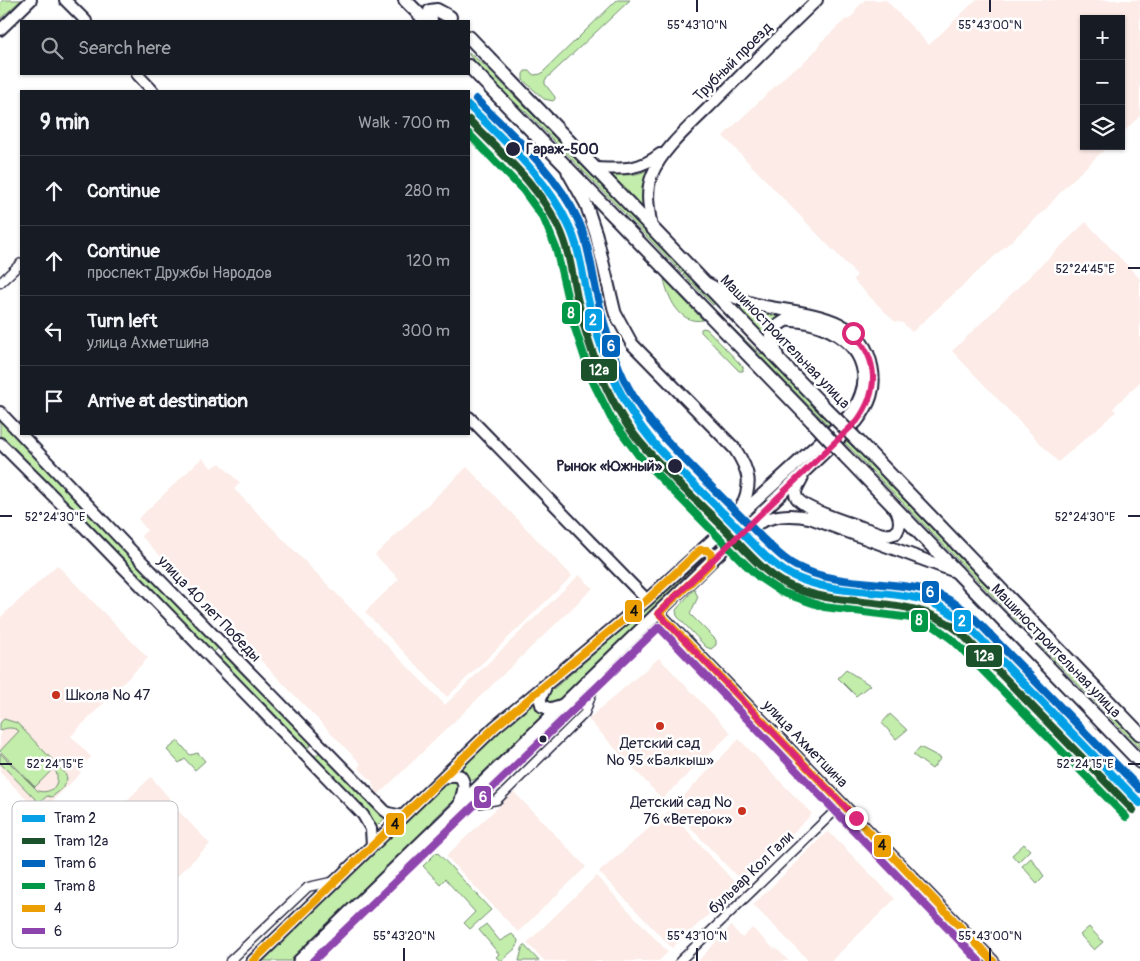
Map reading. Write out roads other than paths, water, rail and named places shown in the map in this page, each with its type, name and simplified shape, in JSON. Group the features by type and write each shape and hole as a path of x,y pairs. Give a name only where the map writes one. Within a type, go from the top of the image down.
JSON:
{"main road":[{"path":"405,0 425,20"},
{"path":"433,0 452,19"},
{"path":"430,20 430,11 437,10 452,19"},
{"name":"Машиностроительная улица","path":"470,38 1140,734"},
{"name":"Машиностроительная улица","path":"470,67 1140,762"},
{"path":"563,164 586,204 596,234 615,313 632,344 735,449 746,466 749,484 747,498 738,515"},
{"path":"299,961 805,472 864,412 872,396 873,385 869,354 858,338 840,323 826,318 756,305 720,291 705,282"},
{"path":"715,321 715,306 719,304 729,308"},
{"path":"253,961 495,727 647,600 853,412 861,396 864,380 861,362 855,350 844,338 821,327 786,320 774,328 771,335 778,358"},
{"path":"805,472 795,491 796,498 812,510 880,534 889,535 896,533 899,527 898,510"},
{"path":"737,536 756,524 778,515 793,514 811,518 957,572"},
{"path":"700,550 710,551 712,554 711,563"},
{"path":"545,686 540,699 542,706 550,709 563,705"},
{"path":"439,781 451,775 460,776 464,782 465,789 458,807"}],"street":[{"path":"0,30 31,0"},
{"path":"65,0 85,20"},
{"name":"Трубный проезд","path":"671,146 817,0"},
{"path":"138,75 153,90"},
{"path":"595,168 622,170 645,165 671,146"},
{"path":"652,228 648,204 648,188 656,166 671,146"},
{"path":"0,283 20,264"},
{"name":"улица 40 лет Победы","path":"0,412 20,433"},
{"path":"470,418 647,600"},
{"name":"улица 40 лет Победы","path":"22,435 384,810 388,813 403,816"},
{"path":"0,443 81,524 368,821 372,834 372,846"},
{"name":"улица Ахметшина","path":"658,613 993,961"},
{"path":"216,665 216,654 222,652 232,654"},
{"path":"458,807 496,800 502,795 585,714 600,670"},
{"path":"298,749 311,754 316,752 318,747 313,736"},
{"name":"бульвар Кол Гали","path":"680,961 842,804"},
{"path":"230,961 308,887 335,881"}],"tram line":[{"name":"6","path":"476,99 533,155 569,203 584,237 605,327 622,376 643,411 679,454 763,539 791,563 824,576 855,582 925,590 947,599 961,608 974,618 1140,789"},
{"name":"2","path":"470,107 524,161 559,207 575,241 597,334 611,372 619,390 640,425 669,460 764,555 791,575 837,589 916,598 937,605 956,616 967,625 1140,803"},
{"name":"12а","path":"470,121 518,170 551,212 565,244 582,318 602,378 621,415 633,433 664,469 760,565 786,584 807,593 829,598 898,606 920,611 941,619 960,632 1133,810"},
{"name":"8","path":"470,135 523,190 544,219 556,248 573,322 592,380 611,418 639,456 742,561 760,578 781,592 824,607 912,618 934,626 953,640 1126,817"}],"place":[{"name":"Гараж-500","path":"513,149"},
{"name":"Рынок «Южный»","path":"675,466"},
{"name":"Школа № 47","path":"56,695"},
{"name":"Детский сад № 95 «Балкыш»","path":"660,726"},
{"name":"Детский сад № 76 «Ветерок»","path":"742,811"}]}
